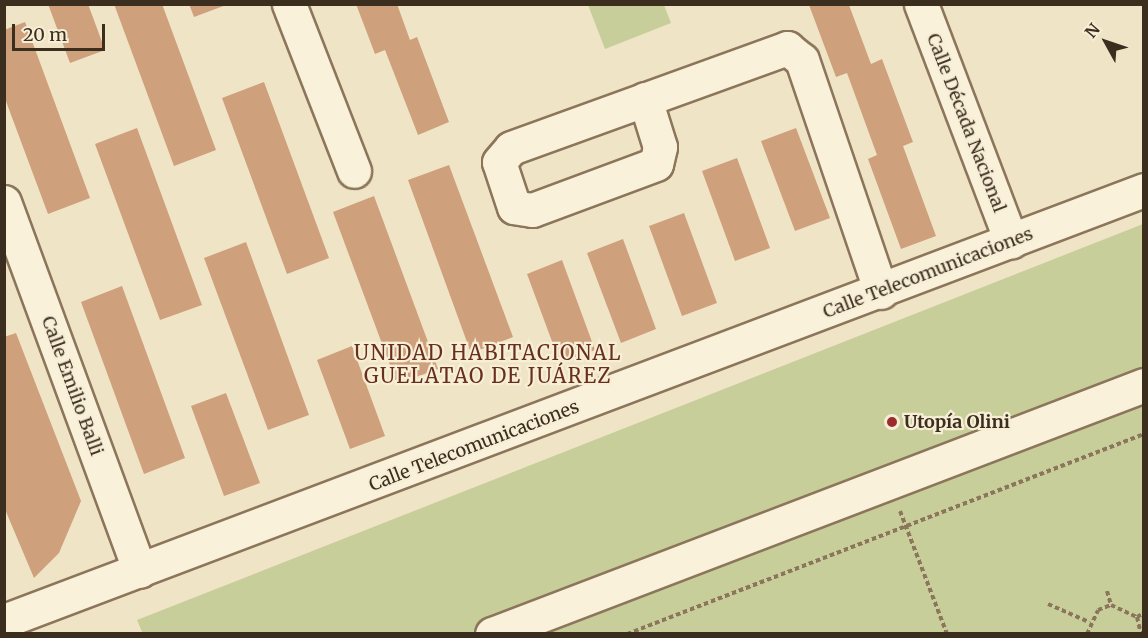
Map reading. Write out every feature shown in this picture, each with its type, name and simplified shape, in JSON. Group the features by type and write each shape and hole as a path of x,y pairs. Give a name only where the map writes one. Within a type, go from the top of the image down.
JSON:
{"street":[{"path":"289,4 354,171"},
{"name":"Calle Década Nacional","path":"921,4 1011,241"},
{"path":"645,99 660,147 656,164 532,210 514,207 500,172 503,154 645,99 777,49 796,52 881,292"},
{"name":"Calle Telecomunicaciones","path":"4,621 881,292 1143,190"},
{"name":"Calle Emilio Balli","path":"4,202 140,571"},
{"path":"492,633 1143,385"}],"path":[{"path":"627,633 1143,434"},
{"path":"890,482 947,633"},
{"path":"1107,591 1111,604 1137,617 1141,633"},
{"path":"1048,604 1089,622"},
{"path":"1087,633 1089,622 1111,604"},
{"path":"1137,617 1143,613"}],"green space":[{"path":"588,5 664,5 671,23 605,49"},
{"name":"Utopía Olini","path":"1143,224 1143,633 143,634 137,620"}],"building":[{"path":"48,4 88,4 105,50 70,63"},
{"path":"114,4 162,4 216,150 174,166"},
{"path":"189,4 226,4 226,5 194,17"},
{"path":"356,4 397,4 410,40 417,37 449,122 418,135 385,50 375,54"},
{"path":"809,5 849,5 871,64 882,59 913,142 903,146 936,236 901,249 868,159 877,155 847,73 836,77"},
{"path":"25,22 90,198 48,214 4,96 4,30"},
{"path":"264,82 329,258 287,274 222,98"},
{"path":"137,128 202,305 160,320 95,144"},
{"path":"796,128 830,218 795,231 761,141"},
{"path":"737,158 770,248 735,261 702,171"},
{"path":"449,165 513,337 471,353 408,180"},
{"path":"374,196 438,369 397,384 333,212"},
{"path":"684,213 717,303 682,316 649,226"},
{"path":"623,239 656,329 621,343 587,253"},
{"path":"246,242 309,415 268,430 204,258"},
{"path":"562,260 595,350 560,363 527,274"},
{"path":"122,286 185,458 144,474 81,302"},
{"path":"16,333 81,501 59,553 34,578 4,507 4,337"},
{"path":"352,346 385,436 350,449 317,360"},
{"path":"226,393 260,483 224,496 191,406"}],"place":[{"name":"Utopía Olini","path":"892,422"}],"district":[{"name":"UNIDAD HABITACIONAL GUELATAO DE JUÁREZ","path":"488,364"}]}
